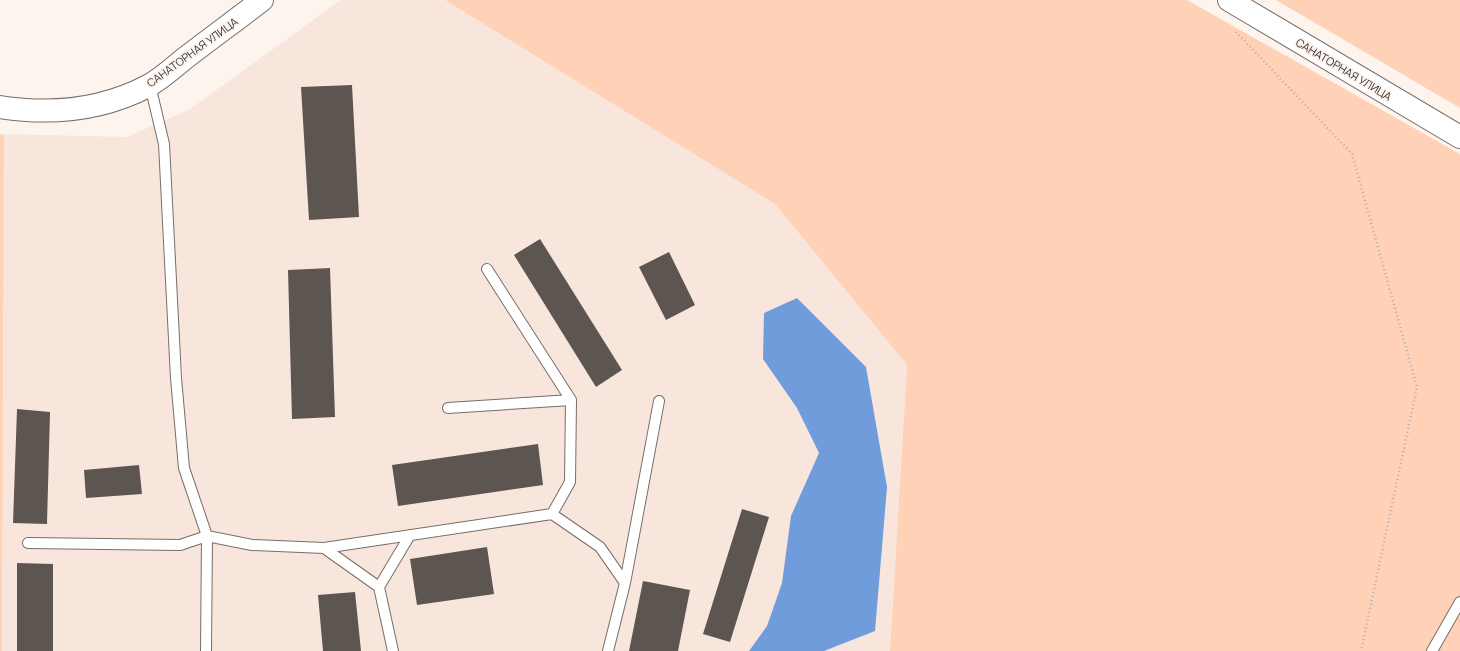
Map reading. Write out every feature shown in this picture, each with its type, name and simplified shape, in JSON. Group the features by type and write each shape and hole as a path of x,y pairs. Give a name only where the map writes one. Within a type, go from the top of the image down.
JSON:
{"street":[{"name":"САНАТОРНАЯ УЛИЦА","path":"0,107 19,110 51,111 80,109 128,95 150,85 262,0"},
{"name":"САНАТОРНАЯ УЛИЦА","path":"1228,0 1460,137"}],"lane":[{"path":"150,85 164,144 176,378 184,468 206,536 206,651"},
{"path":"486,269 571,400 570,482 552,514"},
{"path":"448,408 571,400"},
{"path":"608,651 626,583 659,401"},
{"path":"28,543 180,546 206,536 252,545 324,548 552,514 600,548 626,583"},
{"path":"379,587 410,535"},
{"path":"324,548 379,587 393,651"},
{"path":"1432,651 1460,602"}],"path":[{"path":"1233,28 1352,154 1416,387 1361,651"}],"shaded area":[{"path":"341,0 445,0 775,204 907,365 890,651 2,651 4,134 127,137 190,109"},
{"path":"445,0 1187,0 1460,154 1460,651 890,651 907,365 775,204"},
{"path":"1276,0 1460,0 1460,108"},
{"path":"4,134 2,651 0,651 0,135"}],"water":[{"path":"797,298 866,367 887,487 875,631 824,651 749,651 767,626 782,583 791,516 819,453 797,408 763,359 764,313"}],"building":[{"path":"352,85 359,217 309,220 301,87"},
{"path":"540,239 622,370 596,387 514,255"},
{"path":"669,252 695,305 666,320 639,267"},
{"path":"330,268 335,417 292,419 288,270"},
{"path":"17,409 50,412 47,524 13,523"},
{"path":"538,444 543,485 398,506 392,465"},
{"path":"139,465 142,494 86,498 84,470"},
{"path":"742,509 769,517 730,642 703,634"},
{"path":"487,547 494,594 417,605 410,559"},
{"path":"17,563 53,564 53,651 17,651"},
{"path":"643,581 690,590 678,651 629,651"},
{"path":"355,592 361,651 323,651 318,595"}]}
